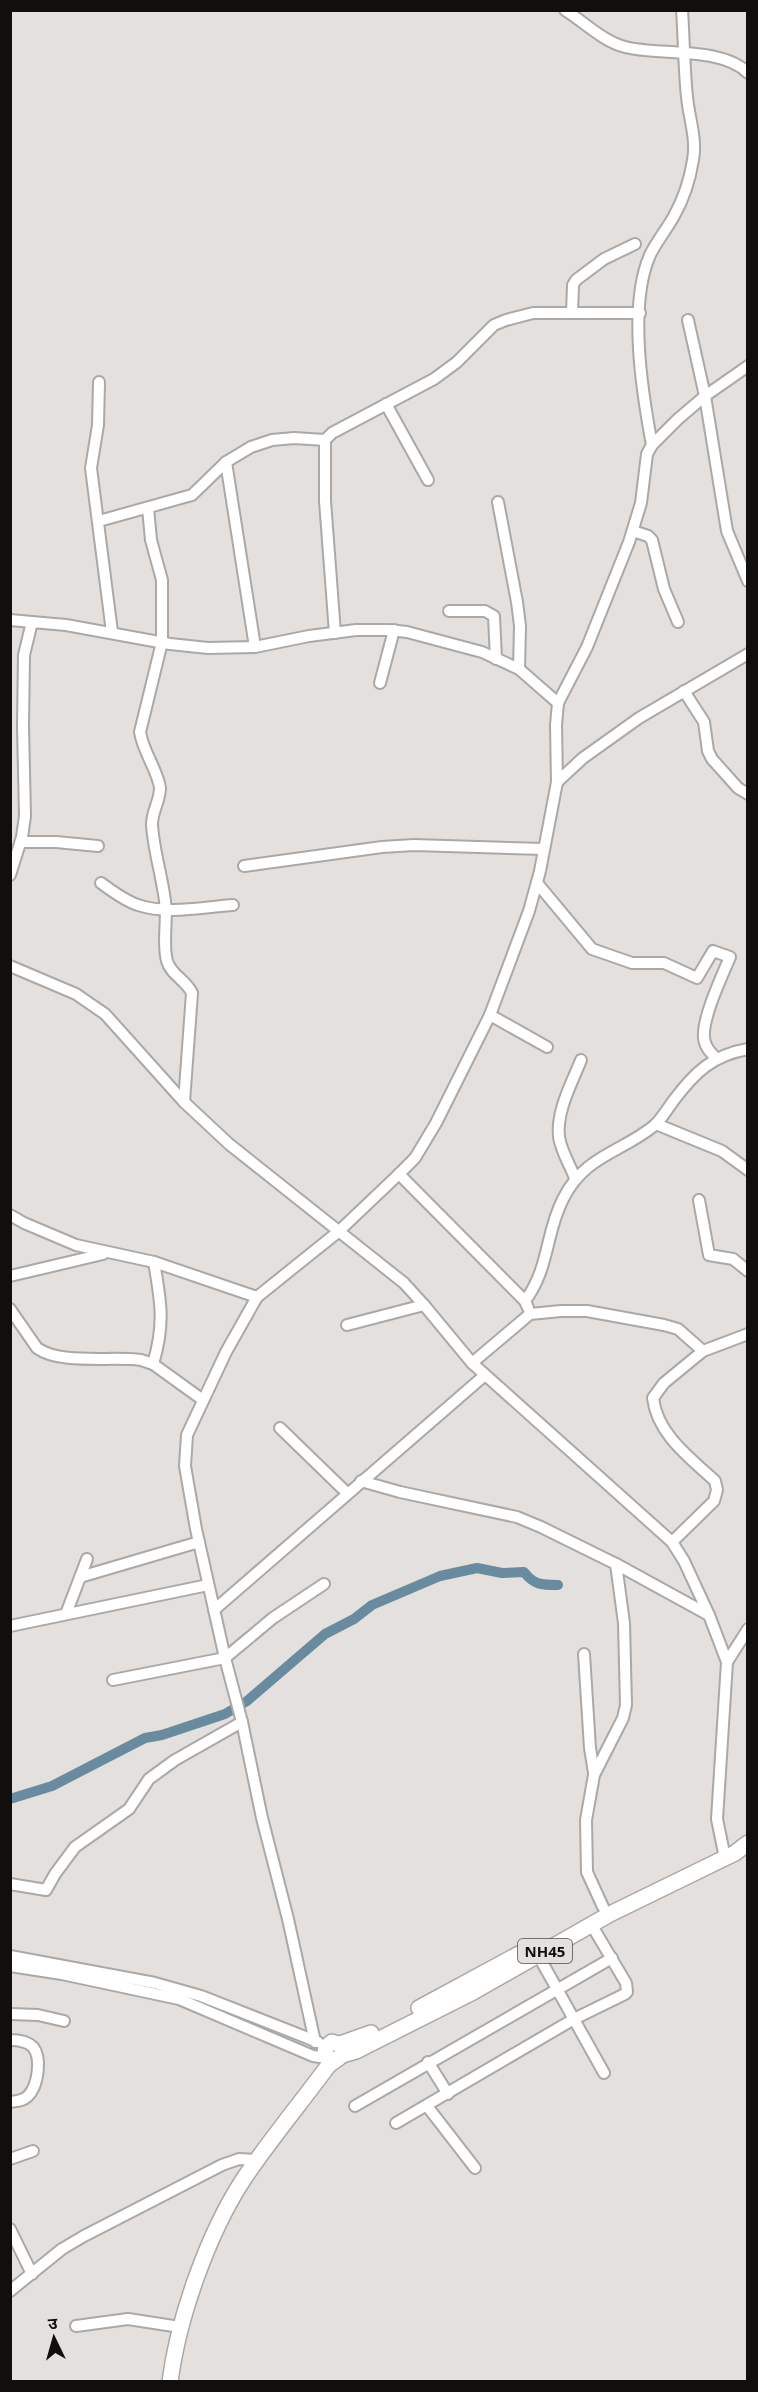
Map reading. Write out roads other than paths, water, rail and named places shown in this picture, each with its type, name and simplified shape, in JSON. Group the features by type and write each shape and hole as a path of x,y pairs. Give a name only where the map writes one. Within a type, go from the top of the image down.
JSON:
{"highway":[{"name":"NH45","path":"331,2050 392,2022 603,1907 747,1843"},
{"name":"NH45","path":"331,2050 356,2051 441,2008 591,1924 723,1854"},
{"path":"170,2382 180,2327 221,2218 331,2050"}],"street":[{"path":"565,10 621,46 685,52 727,62 747,73"},
{"path":"652,444 640,380 640,313 644,272 651,253 675,215 684,194 694,158 682,10"},
{"path":"572,313 573,285 576,280 604,259 635,244"},
{"path":"335,633 325,501 323,452 325,440 332,433 446,371 494,325 519,315 640,313"},
{"path":"688,320 705,396 727,531 747,581"},
{"path":"331,2050 288,1919 208,1585 184,1452 189,1428 226,1352 257,1297 338,1232 399,1174 415,1158 436,1123 490,1015 529,911 557,782 555,724 558,703 587,647 633,531 641,503 647,454 652,444 705,396 747,366"},
{"path":"99,382 98,425 91,468 112,632"},
{"path":"386,404 428,480"},
{"path":"99,521 192,495 226,462 251,447 272,440 294,438 325,440"},
{"path":"226,462 255,647"},
{"path":"498,502 517,602 520,626 519,669"},
{"path":"148,508 151,540 162,580 162,642 140,732 141,743 159,782 160,791 152,828 166,909 168,963 174,973 189,986 192,993 184,1102"},
{"path":"633,531 648,536 652,540 664,589 678,622"},
{"path":"449,611 485,611 494,616 496,659"},
{"path":"10,620 112,632 208,648 255,647 309,636 375,629 394,630 474,650 519,669 558,703"},
{"path":"10,875 21,842 26,804 23,726 24,655 32,622"},
{"path":"380,683 394,630"},
{"path":"557,782 593,750 684,691 747,654"},
{"path":"10,656 24,655"},
{"path":"684,691 704,722 708,751 712,759 738,788 747,794"},
{"path":"21,842 63,842 98,846"},
{"path":"244,866 382,847 414,845 544,849"},
{"path":"537,882 592,949 632,963 664,963 698,978 713,951 730,957 715,995 704,1037 708,1051 716,1058"},
{"path":"100,884 139,906 166,909 233,905"},
{"path":"10,966 76,994 105,1014 184,1102 229,1144 404,1283 484,1375 672,1542 710,1615 727,1662 717,1819 723,1854"},
{"path":"490,1015 547,1047"},
{"path":"525,1301 541,1275 557,1213 575,1178 588,1166 656,1124 683,1088 716,1058 747,1049"},
{"path":"575,1178 562,1148 559,1128 561,1112 581,1060"},
{"path":"656,1124 722,1151 747,1170"},
{"path":"399,1174 525,1301 530,1314"},
{"path":"699,1200 709,1255 733,1259 747,1271"},
{"path":"10,1215 67,1242 154,1262 257,1297"},
{"path":"10,1276 110,1253"},
{"path":"153,1364 162,1331 162,1313 154,1262"},
{"path":"347,1325 424,1305"},
{"path":"10,1309 36,1348 42,1352 61,1357 131,1358 153,1364 203,1400"},
{"path":"472,1363 530,1314 587,1311 678,1329 703,1351"},
{"path":"672,1542 714,1501 717,1485 667,1433 658,1419 653,1398 664,1383 703,1351 747,1334"},
{"path":"214,1610 484,1375"},
{"path":"280,1428 347,1493"},
{"path":"362,1481 400,1492 517,1517 616,1564 710,1615"},
{"path":"80,1577 199,1542"},
{"path":"66,1614 87,1559"},
{"path":"603,1907 588,1872 586,1820 594,1775 623,1718 626,1705 624,1623 616,1564"},
{"path":"113,1680 225,1658 273,1618 324,1584"},
{"path":"10,1626 208,1585"},
{"path":"727,1662 747,1629"},
{"path":"584,1654 594,1775"},
{"path":"10,1884 46,1890 75,1847 129,1809 149,1779 175,1760 242,1722"},
{"path":"396,2123 574,2019 627,1992 626,1983 591,1924"},
{"path":"538,1955 604,2073"},
{"path":"10,1956 155,1983 201,1996 331,2050"},
{"path":"355,2106 612,1958"},
{"path":"10,1966 62,1974 179,1999 313,2056 331,2050"},
{"path":"10,2013 38,2015 64,2021"},
{"path":"10,2040 27,2043 33,2047 36,2052 37,2069 36,2080 29,2095 21,2100 10,2102"},
{"path":"428,2062 448,2094"},
{"path":"427,2106 475,2168"},
{"path":"10,2159 33,2151"},
{"path":"10,2291 62,2249 222,2165 239,2159 257,2160"},
{"path":"10,2229 32,2274"},
{"path":"76,2326 128,2319 180,2327"}],"waterway":[{"path":"10,1799 52,1786 145,1738 162,1735 225,1714 247,1701 325,1634 354,1619 372,1605 440,1576 477,1568 502,1573 524,1572 531,1580 538,1583 558,1585"}]}
